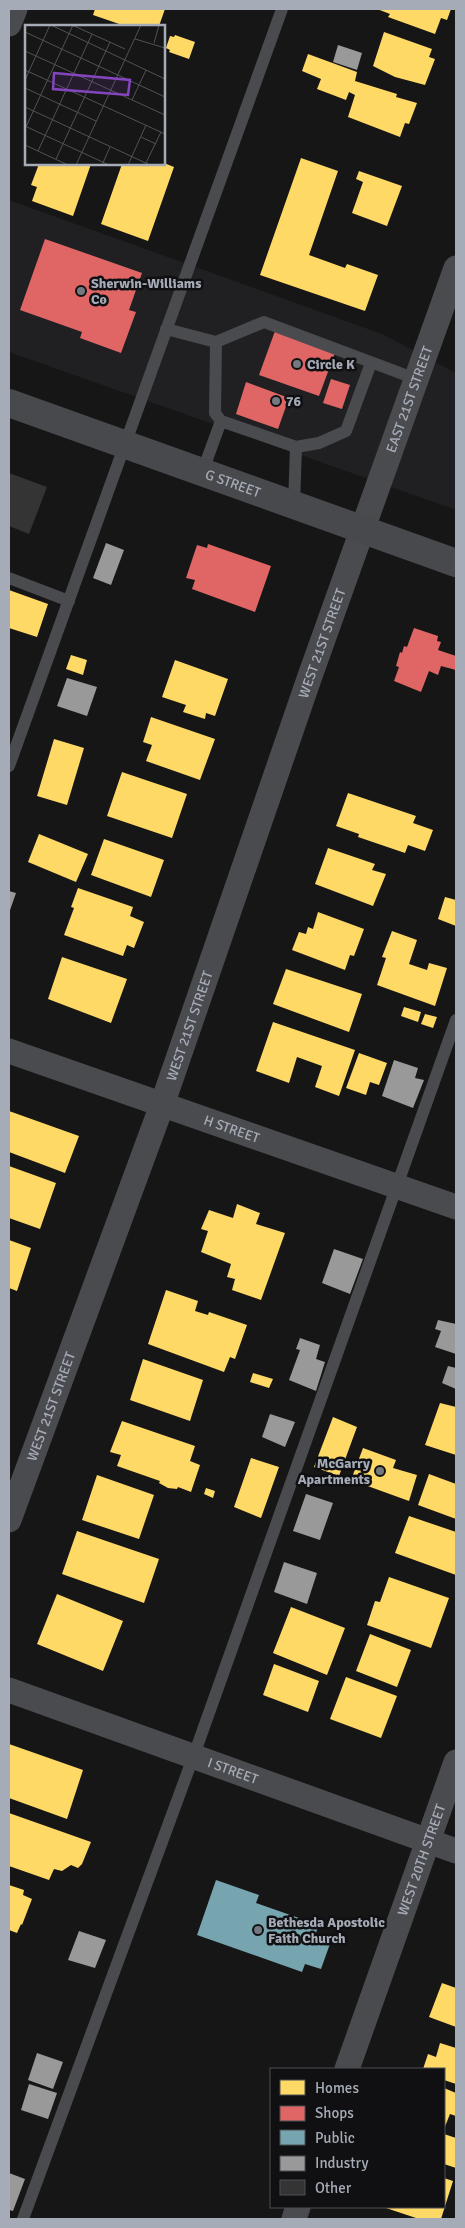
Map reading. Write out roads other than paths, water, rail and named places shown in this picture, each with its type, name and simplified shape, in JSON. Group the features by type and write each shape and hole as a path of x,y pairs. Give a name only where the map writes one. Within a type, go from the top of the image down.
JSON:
{"main road":[{"name":"G STREET","path":"9,403 456,563"}],"street":[{"path":"9,24 15,9"},
{"name":"EAST 21ST STREET","path":"362,530 456,268"},
{"name":"WEST 21ST STREET","path":"9,1520 162,1106 362,530"},
{"name":"H STREET","path":"9,1051 162,1106 456,1207"},
{"name":"I STREET","path":"9,1690 194,1755 456,1851"},
{"name":"WEST 20TH STREET","path":"347,2068 456,1762"}],"lane":[{"path":"9,766 282,9"},
{"path":"166,329 216,342 264,322 416,379"},
{"path":"216,342 215,414 221,421 296,446 319,443 346,431 371,363"},
{"path":"202,473 221,421"},
{"path":"294,505 296,446"},
{"path":"9,578 69,601"},
{"path":"23,2219 194,1755 456,1020"}],"place":[{"name":"Sherwin-Williams Co","path":"81,291"},
{"name":"Circle K","path":"297,364"},
{"name":"76","path":"276,401"},
{"name":"McGarry Apartments","path":"380,1471"},
{"name":"Bethesda Apostolic Faith Church","path":"258,1930"}]}
